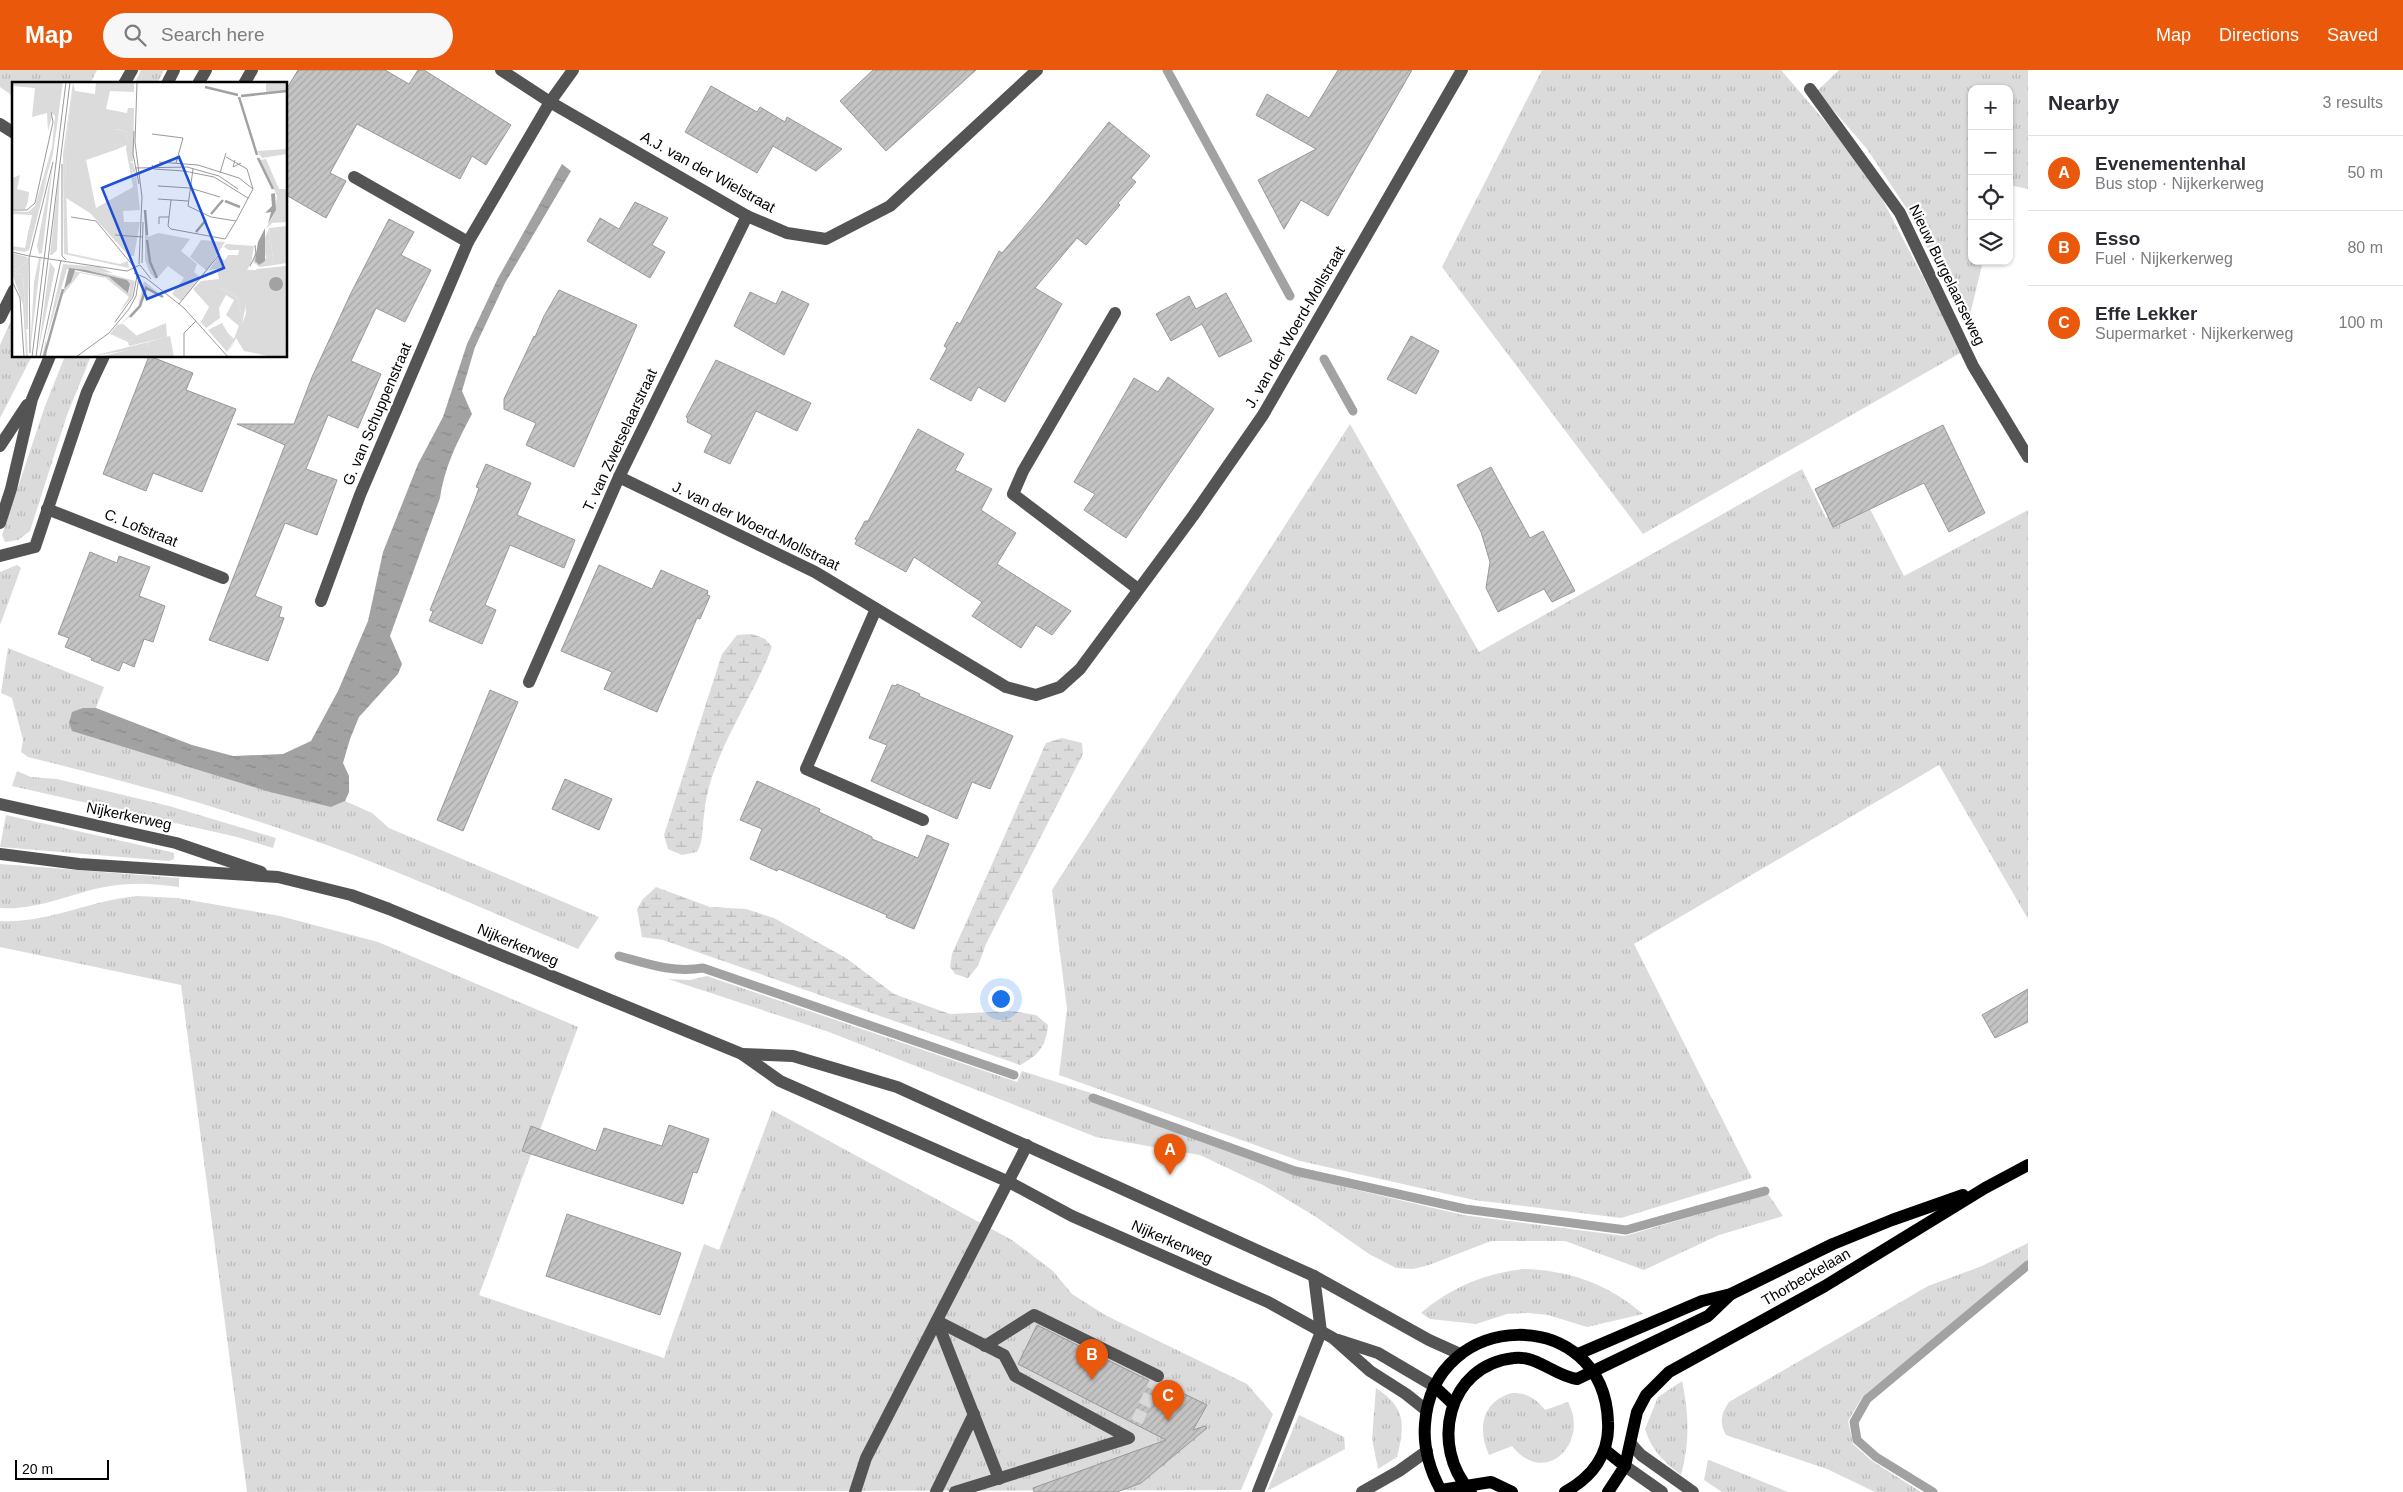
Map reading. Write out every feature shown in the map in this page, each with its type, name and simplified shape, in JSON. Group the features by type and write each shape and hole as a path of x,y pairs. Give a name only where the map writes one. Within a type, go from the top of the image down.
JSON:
{"main road":[{"name":"Thorbeckelaan","path":"1631,1444 1637,1412 1646,1395 1652,1386 1685,1362 1825,1286 1985,1188 2028,1165"},
{"name":"Thorbeckelaan","path":"1578,1354 1702,1301 1731,1294 1833,1244 1892,1220 1985,1188"},
{"name":"Thorbeckelaan","path":"1452,1403 1461,1387 1472,1375 1492,1363 1515,1358 1540,1363 1565,1378 1577,1379 1708,1316 1731,1294"},
{"path":"1512,1492 1491,1482 1468,1489 1439,1492 1431,1470 1424,1433 1426,1410 1434,1386 1444,1369 1460,1354 1492,1338 1511,1334 1534,1334 1558,1342 1578,1354 1594,1372 1604,1391 1608,1410 1609,1430 1605,1450 1596,1469 1581,1483 1566,1492"},
{"path":"1434,1386 1452,1403 1448,1420 1449,1446 1456,1471 1468,1489"},
{"path":"1608,1492 1625,1466 1631,1444"},
{"path":"1605,1450 1625,1466"}],"street":[{"path":"125,82 132,70"},
{"path":"168,82 174,70"},
{"path":"199,82 206,70"},
{"path":"245,82 252,70"},
{"name":"A.J. van der Wielstraat","path":"501,70 550,102 747,216 788,233 826,239 890,206 1037,70"},
{"name":"G. van Schuppenstraat","path":"320,601 360,495 468,242 550,102 573,70"},
{"name":"J. van der Woerd-Mollstraat","path":"619,477 815,572 1006,687 1036,695 1060,687 1080,669 1194,516 1263,415 1462,70"},
{"name":"Nieuw Burgelaarseweg","path":"1810,88 1900,213 1973,366 2028,456"},
{"path":"0,124 12,132"},
{"path":"354,177 468,242"},
{"name":"T. van Zwetselaarstraat","path":"529,682 619,477 747,216"},
{"path":"0,318 12,294"},
{"path":"1115,313 1022,471 1013,494 1138,589"},
{"path":"0,523 11,489 32,399 49,358"},
{"path":"0,556 35,547 87,392 103,358"},
{"path":"0,446 32,399"},
{"name":"C. Lofstraat","path":"47,509 223,578"},
{"path":"876,609 806,769 923,820"},
{"name":"Nijkerkerweg","path":"0,804 176,843 278,878 351,895 389,909 742,1054 780,1081 1009,1182 1072,1216 1268,1302 1333,1338 1378,1353 1434,1386"},
{"name":"Nijkerkerweg","path":"0,854 79,864 278,878"},
{"name":"Nijkerkerweg","path":"742,1054 793,1056 897,1087 1314,1276 1429,1340 1460,1354"},
{"path":"856,1490 866,1458 1027,1145"},
{"path":"1258,1492 1321,1332 1314,1276"},
{"path":"985,1346 1034,1315 1158,1376"},
{"path":"937,1321 1004,1355 1015,1376 1129,1438 955,1492"},
{"path":"937,1321 999,1479"},
{"name":"Nijkerkerweg","path":"1333,1338 1370,1371 1406,1394 1426,1410"},
{"path":"936,1492 974,1414"},
{"path":"1631,1444 1641,1455 1693,1492"},
{"path":"1362,1492 1399,1471 1427,1451"},
{"path":"1625,1466 1662,1492"}],"green space":[{"path":"0,70 97,70 91,82 12,82 12,96 0,87"},
{"path":"141,70 164,70 158,82 135,82"},
{"path":"1542,70 1781,70 1830,127 1878,191 1962,352 1643,534 1442,267"},
{"path":"1839,70 2028,70 2028,189 2013,186 2013,85 1968,85 1968,265 1982,265 1968,323 1905,206 1867,149 1817,91"},
{"path":"12,318 12,358 31,358 0,418 0,345"},
{"path":"64,358 90,358 67,415 30,531 18,540 5,542 2,535 45,406"},
{"path":"1350,424 1479,652 1802,469 1826,518 1865,499 1904,576 2028,510 2028,919 1939,765 1634,944 1752,1178 1621,1218 1474,1200 1300,1161 1059,1075 1067,1009 1052,890"},
{"path":"17,565 21,568 0,625 0,572"},
{"path":"752,634 765,639 772,647 758,680 718,760 709,786 704,810 702,838 697,852 682,855 668,849 664,835 722,654 737,635"},
{"path":"8,648 104,687 96,708 83,708 331,807 345,801 372,813 389,828 599,917 578,949 336,848 233,813 166,793 28,757 21,752 23,740 12,698 1,693"},
{"path":"1062,738 1082,743 1083,754 986,944 978,966 968,978 955,974 950,967 952,954 1046,743"},
{"path":"17,771 31,777 57,779 169,806 276,838 273,848 237,837 12,786"},
{"path":"6,815 171,852 174,853 174,859 169,861 0,847"},
{"path":"0,864 179,878 179,887 145,884 119,885 96,889 28,907 0,908"},
{"path":"656,887 710,907 746,909 774,918 846,958 894,994 950,1014 1012,1011 1036,1015 1048,1025 1045,1039 1037,1053 1020,1065 663,940 642,937 637,909 643,899"},
{"path":"137,896 178,898 280,916 378,942 578,1027 479,1295 664,1358 704,1244 719,1250 772,1110 1012,1240 1053,1271 1072,1294 1105,1315 1247,1384 1273,1414 1241,1490 247,1492 181,985 0,947 0,921 34,919 120,898"},
{"path":"707,976 1017,1082 1022,1071 1091,1093 1089,1101 1294,1175 1463,1215 1625,1236 1768,1194 1783,1216 1719,1235 1644,1270 1565,1241 1491,1241 1429,1265 1413,1269 1396,1268 1369,1254 1316,1217 1263,1185 1200,1155 1096,1137 829,1032 668,979 690,980"},
{"path":"2028,1243 2028,1262 1863,1396 1848,1421 1853,1444 1872,1461 1921,1492 1875,1492 1827,1469 1726,1435 1722,1426 1722,1419 1729,1402 1928,1286 1982,1266"},
{"path":"1523,1269 1556,1272 1587,1281 1616,1294 1643,1314 1587,1327 1548,1315 1528,1313 1507,1314 1476,1324 1430,1319 1421,1313 1444,1296 1469,1283 1495,1274"},
{"path":"1682,1381 1688,1428 1681,1475 1659,1455 1651,1444 1645,1429 1658,1397"},
{"path":"1376,1388 1386,1395 1398,1410 1402,1426 1397,1457 1378,1469 1372,1439"},
{"path":"1512,1393 1531,1397 1545,1410 1568,1402 1573,1417 1573,1432 1569,1445 1561,1455 1550,1461 1538,1463 1525,1458 1512,1446 1489,1455 1483,1435 1485,1417 1488,1409 1494,1402"},
{"path":"1299,1415 1344,1437 1345,1449 1267,1491"},
{"path":"1708,1460 1788,1492 1722,1492 1704,1480"}],"water":[{"path":"562,164 571,171 505,283 475,347 462,391 472,414 448,465 440,498 390,636 402,664 398,674 359,717 343,763 349,776 349,792 345,801 331,807 270,792 72,731 69,723 72,712 83,708 96,708 192,745 233,756 283,754 311,741 338,691 368,621 383,552 418,464 443,417 467,344 498,278"}],"building":[{"path":"298,70 385,70 409,84 418,70 424,70 511,125 486,165 472,156 460,179 357,124 330,173 346,181 326,218 288,196 288,87"},
{"path":"873,70 976,70 886,151 840,101"},
{"path":"1338,70 1412,70 1328,216 1301,200 1284,229 1258,180 1316,149 1256,115 1267,94 1309,118"},
{"path":"711,86 757,112 760,107 785,122 787,117 842,149 816,171 773,146 757,173 685,132"},
{"path":"1109,122 1150,156 1131,178 1136,182 1118,203 1120,205 1086,245 1077,238 1035,288 1062,304 1005,402 978,387 971,401 930,379 947,348 944,346 957,322 960,324 999,251 1002,253"},
{"path":"635,202 668,218 652,245 665,252 650,278 587,241 600,218 619,229"},
{"path":"389,219 414,232 401,255 431,270 405,322 376,308 351,361 381,374 358,428 328,415 306,469 337,480 317,535 285,523 255,596 282,607 279,617 284,618 268,661 209,640 285,445 237,424 294,424 312,377 351,293"},
{"path":"559,290 637,325 574,467 526,445 536,423 504,409 504,399 544,316"},
{"path":"782,291 809,304 784,355 734,326 750,292 776,304"},
{"path":"1226,293 1252,341 1219,357 1202,324 1171,341 1156,314 1189,296 1196,309"},
{"path":"1411,336 1439,351 1416,394 1387,379"},
{"path":"148,358 154,358 193,373 186,390 236,409 202,492 153,473 146,491 103,474"},
{"path":"716,360 811,403 797,431 756,411 730,464 704,452 712,435 687,422 688,419 686,417"},
{"path":"1168,377 1214,409 1126,538 1084,510 1095,494 1074,482 1134,378 1158,392"},
{"path":"1943,425 1985,513 1949,532 1924,483 1833,527 1815,489"},
{"path":"918,429 964,454 955,470 992,489 981,510 1016,533 997,564 1071,611 1052,635 1036,625 1021,648 972,616 982,602 914,557 906,572 855,544 857,540 855,539 865,521 868,521"},
{"path":"486,464 531,483 517,515 575,540 564,568 510,545 485,605 496,610 482,644 429,621 433,611 430,610 475,499 479,488 476,487"},
{"path":"1491,467 1530,538 1543,531 1575,591 1552,602 1544,589 1498,612 1486,588 1490,562 1481,532 1457,485"},
{"path":"90,552 117,563 119,556 150,567 139,596 165,606 153,642 144,639 134,667 123,662 119,671 91,660 92,658 65,647 69,638 58,634"},
{"path":"599,565 652,589 661,570 708,591 707,595 710,596 700,619 697,618 657,712 604,689 612,672 561,651"},
{"path":"897,684 920,694 919,696 1013,736 990,789 972,782 957,819 871,781 887,745 869,738 892,685 896,686"},
{"path":"490,690 518,702 463,831 437,820"},
{"path":"565,779 612,799 599,830 552,809"},
{"path":"757,781 820,809 819,812 872,837 872,839 918,858 927,835 949,844 914,929 886,917 887,915 779,869 777,871 750,859 762,829 740,820"},
{"path":"2028,989 2028,1022 1995,1038 1982,1015"},
{"path":"669,1125 709,1139 697,1173 693,1172 683,1204 522,1151 531,1126 596,1151 604,1128 662,1146"},
{"path":"567,1214 681,1253 660,1315 546,1276"},
{"path":"1037,1325 1154,1383 1162,1383 1207,1405 1193,1430 1205,1426 1207,1428 1141,1483 1117,1492 1034,1492 1033,1488 1166,1440 1018,1364"}],"waterway":[{"path":"1167,70 1290,296"},
{"path":"1324,359 1353,411"},
{"path":"619,956 671,969 703,968 1014,1075"},
{"path":"1093,1098 1295,1171 1465,1209 1626,1230 1765,1191"},
{"path":"1933,1492 1876,1457 1857,1440 1854,1422 1867,1399 2028,1265"}],"tunnel":[{"path":"1129,1438 1158,1376"}],"place":[{"name":"Evenementenhal","path":"1170,1175"},
{"name":"Esso","path":"1092,1380"},
{"name":"Effe Lekker","path":"1168,1421"}]}
